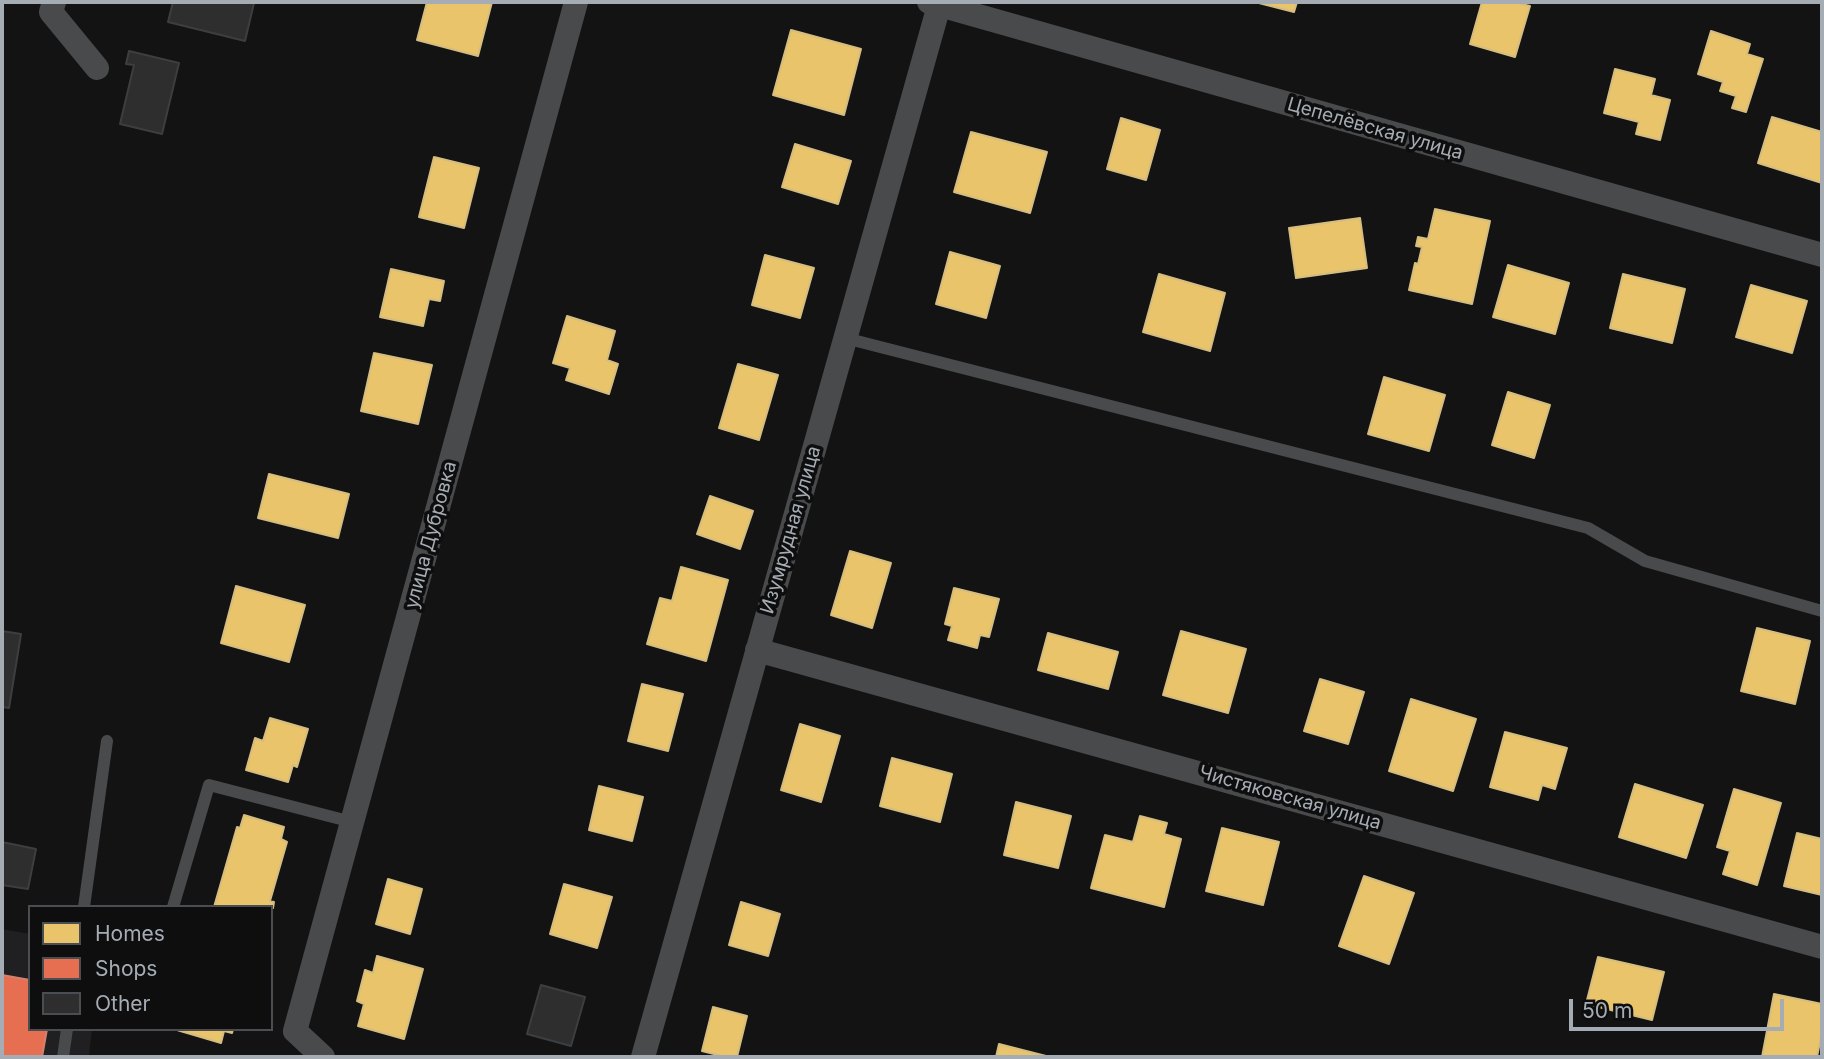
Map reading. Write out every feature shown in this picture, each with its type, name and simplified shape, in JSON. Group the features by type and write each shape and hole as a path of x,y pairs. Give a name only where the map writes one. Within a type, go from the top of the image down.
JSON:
{"street":[{"path":"54,2 51,12 97,68"},
{"name":"улица Дубровка","path":"323,1057 295,1031 576,2"},
{"name":"Цепелёвская улица","path":"936,3 1822,255"},
{"name":"Изумрудная улица","path":"643,1057 936,3"},
{"name":"Чистяковская улица","path":"757,650 1822,947"}],"lane":[{"path":"845,338 1588,528 1645,561 1822,611"},
{"path":"84,905 107,741"},
{"path":"174,905 209,785 352,822"},
{"path":"63,1057 66,1031"}],"shaded area":[{"path":"2,929 28,934 28,1031 92,1031 89,1056 96,1057 2,1057"}],"building: Homes":[{"path":"427,2 492,2 478,56 417,40"},
{"path":"1255,2 1297,2 1294,12"},
{"path":"1482,2 1513,2 1530,6 1515,57 1470,44"},
{"path":"791,30 861,49 844,115 773,95"},
{"path":"1711,31 1750,44 1747,54 1763,59 1746,112 1732,108 1736,96 1720,91 1723,82 1698,74"},
{"path":"1615,69 1655,79 1651,95 1670,100 1660,140 1636,134 1639,122 1604,113"},
{"path":"1772,117 1822,132 1822,183 1758,163"},
{"path":"1121,118 1160,130 1146,180 1107,169"},
{"path":"971,132 1047,152 1030,213 954,192"},
{"path":"795,144 851,161 838,204 782,187"},
{"path":"434,157 479,168 464,228 419,217"},
{"path":"1435,209 1490,221 1472,304 1409,290 1422,247 1416,246 1418,237 1428,239"},
{"path":"1360,218 1367,268 1296,278 1289,228"},
{"path":"950,252 1000,266 986,318 936,304"},
{"path":"765,255 814,268 800,318 752,305"},
{"path":"1508,265 1569,283 1555,334 1493,317"},
{"path":"391,269 444,281 440,301 429,299 423,326 380,317"},
{"path":"1159,274 1225,293 1210,351 1143,332"},
{"path":"1623,274 1685,289 1672,343 1610,328"},
{"path":"1751,285 1807,301 1792,353 1736,337"},
{"path":"567,316 615,331 607,360 618,364 609,394 566,380 570,368 553,363"},
{"path":"374,353 432,365 418,424 361,411"},
{"path":"738,364 778,375 759,440 719,428"},
{"path":"1384,377 1445,395 1429,451 1368,434"},
{"path":"1508,392 1550,405 1534,458 1492,445"},
{"path":"269,474 349,494 338,538 258,518"},
{"path":"710,496 753,511 740,549 697,534"},
{"path":"850,551 891,563 872,628 831,615"},
{"path":"681,567 728,580 706,661 647,644 660,598 672,601"},
{"path":"236,586 305,605 289,662 221,643"},
{"path":"954,588 999,599 989,637 980,635 977,648 948,640 952,626 945,624"},
{"path":"1757,628 1810,641 1795,704 1741,691"},
{"path":"1181,631 1246,649 1228,713 1163,695"},
{"path":"1048,633 1118,652 1108,689 1038,670"},
{"path":"1320,679 1364,692 1348,744 1304,731"},
{"path":"642,684 683,694 668,751 628,741"},
{"path":"1411,699 1476,719 1453,791 1389,771"},
{"path":"270,718 308,729 297,767 293,765 288,782 246,770 255,738 263,741"},
{"path":"800,724 840,736 821,802 781,790"},
{"path":"1505,732 1567,748 1555,789 1542,785 1538,800 1490,787"},
{"path":"892,758 952,774 940,822 880,806"},
{"path":"1635,784 1703,805 1686,858 1619,837"},
{"path":"599,786 643,797 632,841 589,830"},
{"path":"1734,789 1781,803 1757,885 1723,874 1730,851 1717,847"},
{"path":"1016,802 1071,816 1058,868 1004,855"},
{"path":"244,815 284,827 281,839 287,842 270,901 274,902 273,908 273,905 215,905 237,827 240,828"},
{"path":"1140,816 1167,823 1164,834 1181,839 1164,907 1091,888 1105,835 1133,842"},
{"path":"1222,828 1279,842 1263,905 1206,891"},
{"path":"1797,833 1822,839 1822,895 1784,886"},
{"path":"1364,876 1414,893 1389,964 1339,946"},
{"path":"388,879 422,889 410,934 376,924"},
{"path":"564,884 612,897 597,948 550,934"},
{"path":"741,902 780,914 768,956 729,945"},
{"path":"377,956 423,969 404,1039 358,1026 364,1004 357,1001 365,970 373,973"},
{"path":"1598,957 1664,972 1652,1020 1586,1004"},
{"path":"1774,994 1822,1004 1822,1031 1817,1057 1762,1057"},
{"path":"713,1007 747,1016 737,1057 702,1051"},
{"path":"180,1031 224,1031 221,1043"},
{"path":"999,1044 1046,1056 1046,1057 996,1057"}],"building: Shops":[{"path":"2,975 28,980 28,1031 47,1031 42,1057 2,1057"}],"building: Other":[{"path":"173,2 254,3 245,41 168,22"},
{"path":"129,51 179,63 162,134 120,124 134,65 126,64"},
{"path":"2,631 21,634 9,708 2,707"},
{"path":"2,842 36,849 28,889 2,885"},
{"path":"541,985 585,997 571,1046 527,1034"}]}
